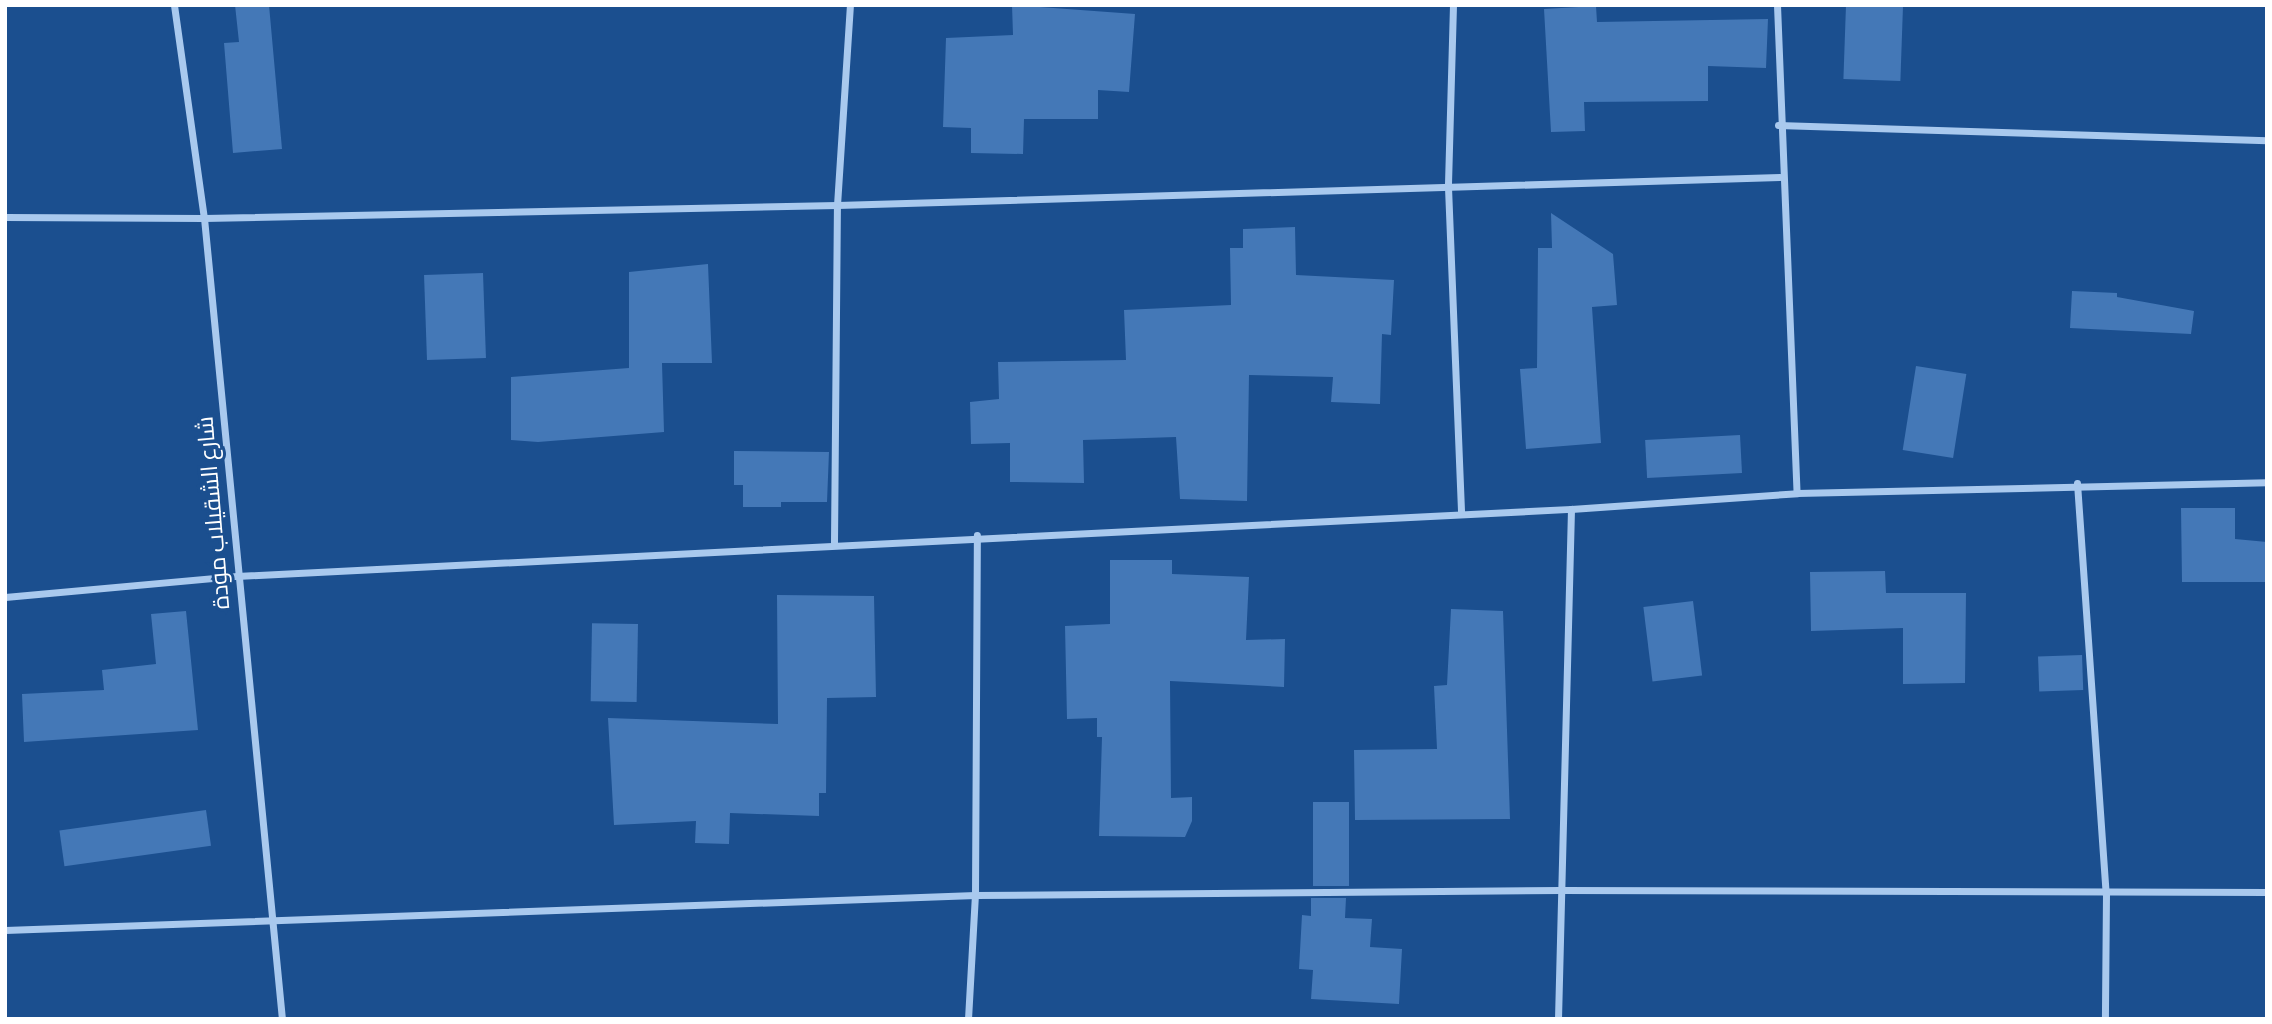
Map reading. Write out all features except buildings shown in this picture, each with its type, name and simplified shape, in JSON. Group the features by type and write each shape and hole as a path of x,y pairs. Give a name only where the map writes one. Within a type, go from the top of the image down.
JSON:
{"street":[{"name":"شارع الشقيلاب مودة","path":"174,5 204,218 269,917 282,1019"},
{"path":"834,542 837,205 850,5"},
{"path":"1452,5 1448,187 1461,513"},
{"path":"1777,5 1780,177 1797,493"},
{"path":"1778,125 2267,140"},
{"path":"5,217 204,218 837,205 1780,177"},
{"path":"5,597 237,576 834,542 1570,509 1797,493 2077,483 2267,482"},
{"path":"2077,483 2106,894 2105,1019"},
{"path":"1558,1019 1570,509"},
{"path":"968,1019 975,895 977,535"},
{"path":"5,930 269,917 975,895 1561,890 2106,894 2267,892"}]}
